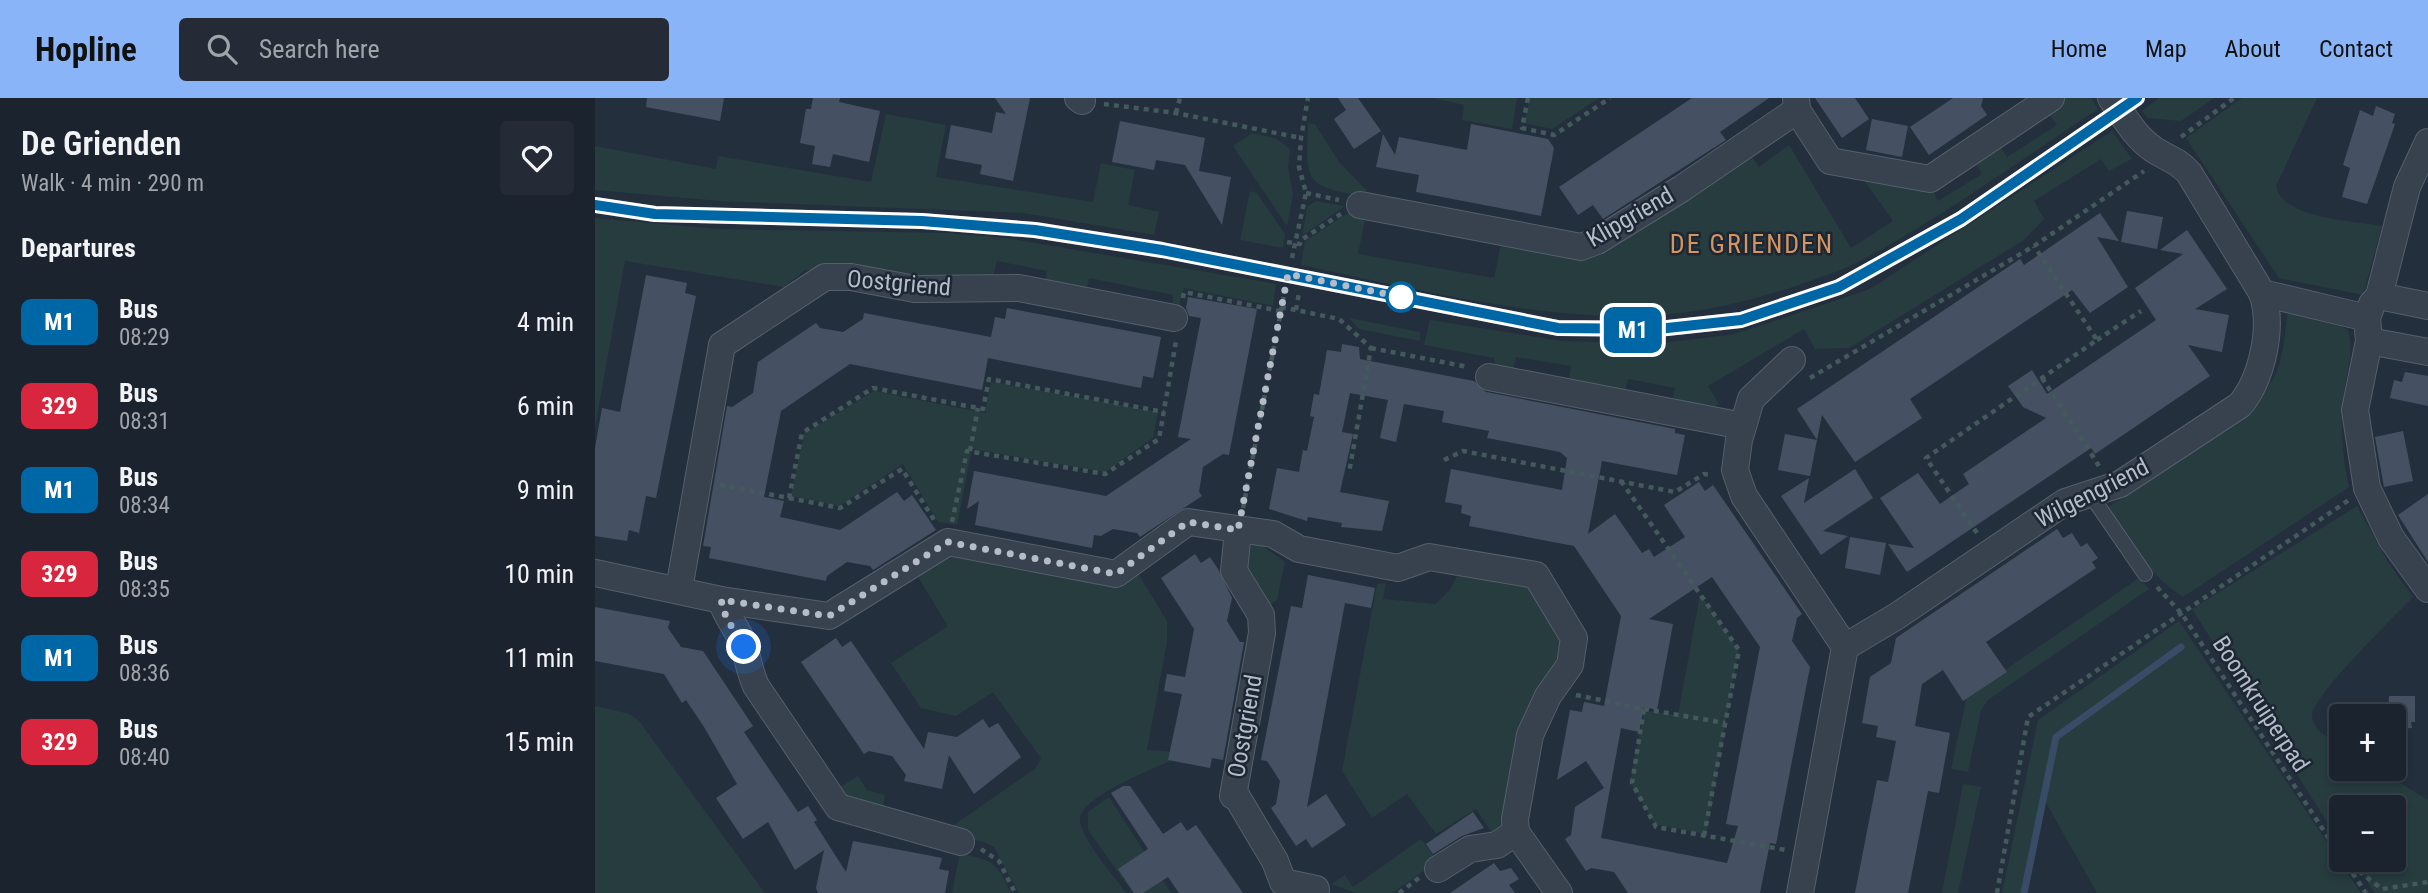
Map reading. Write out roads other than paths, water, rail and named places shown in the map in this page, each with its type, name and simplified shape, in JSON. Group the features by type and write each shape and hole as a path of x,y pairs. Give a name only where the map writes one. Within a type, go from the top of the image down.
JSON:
{"street":[{"name":"Klipgriend","path":"1360,205 1581,247 1597,241 1670,195 1796,104 1830,161 1930,179 2051,98"},
{"name":"Wilgengriend","path":"1845,647 1897,616 2065,502 2101,490 2240,405 2250,393 2267,314 2262,293 2189,173 2178,161 2156,152 2142,140 2122,102"},
{"path":"2428,142 2407,187 2371,318 2355,410 2367,488 2391,538 2428,589"},
{"name":"Oostgriend","path":"679,589 722,345 825,277 851,277 915,289 1019,288 1178,318"},
{"path":"2262,293 2371,318 2428,352"},
{"path":"2371,318 2428,306"},
{"path":"1800,369 1751,399 1735,470 1744,496 1845,647 1800,893"},
{"path":"1489,377 1743,426"},
{"path":"595,573 721,600 829,616 948,542 1116,574 1188,522 1273,534 1299,550 1398,568 1429,557 1536,575 1574,638 1570,665 1552,690 1531,735 1515,819 1516,832 1559,893"},
{"name":"Oostgriend","path":"1238,530 1234,571 1261,615 1262,633 1233,796 1237,797 1275,861 1283,882 1316,889"},
{"path":"721,600 726,617 741,639 747,666 756,685 838,807 961,842"},
{"path":"1438,869 1470,849 1497,845 1516,832"}],"lane":[{"path":"595,205 655,214 922,221 1035,230 1288,274 1558,328 1658,329 1741,320 1839,287 1928,239 2122,102"},
{"path":"2101,490 2145,574"}],"waterway":[{"path":"2024,893 2056,737 2181,647"}],"district":[{"name":"DE GRIENDEN","path":"1752,244"}]}
